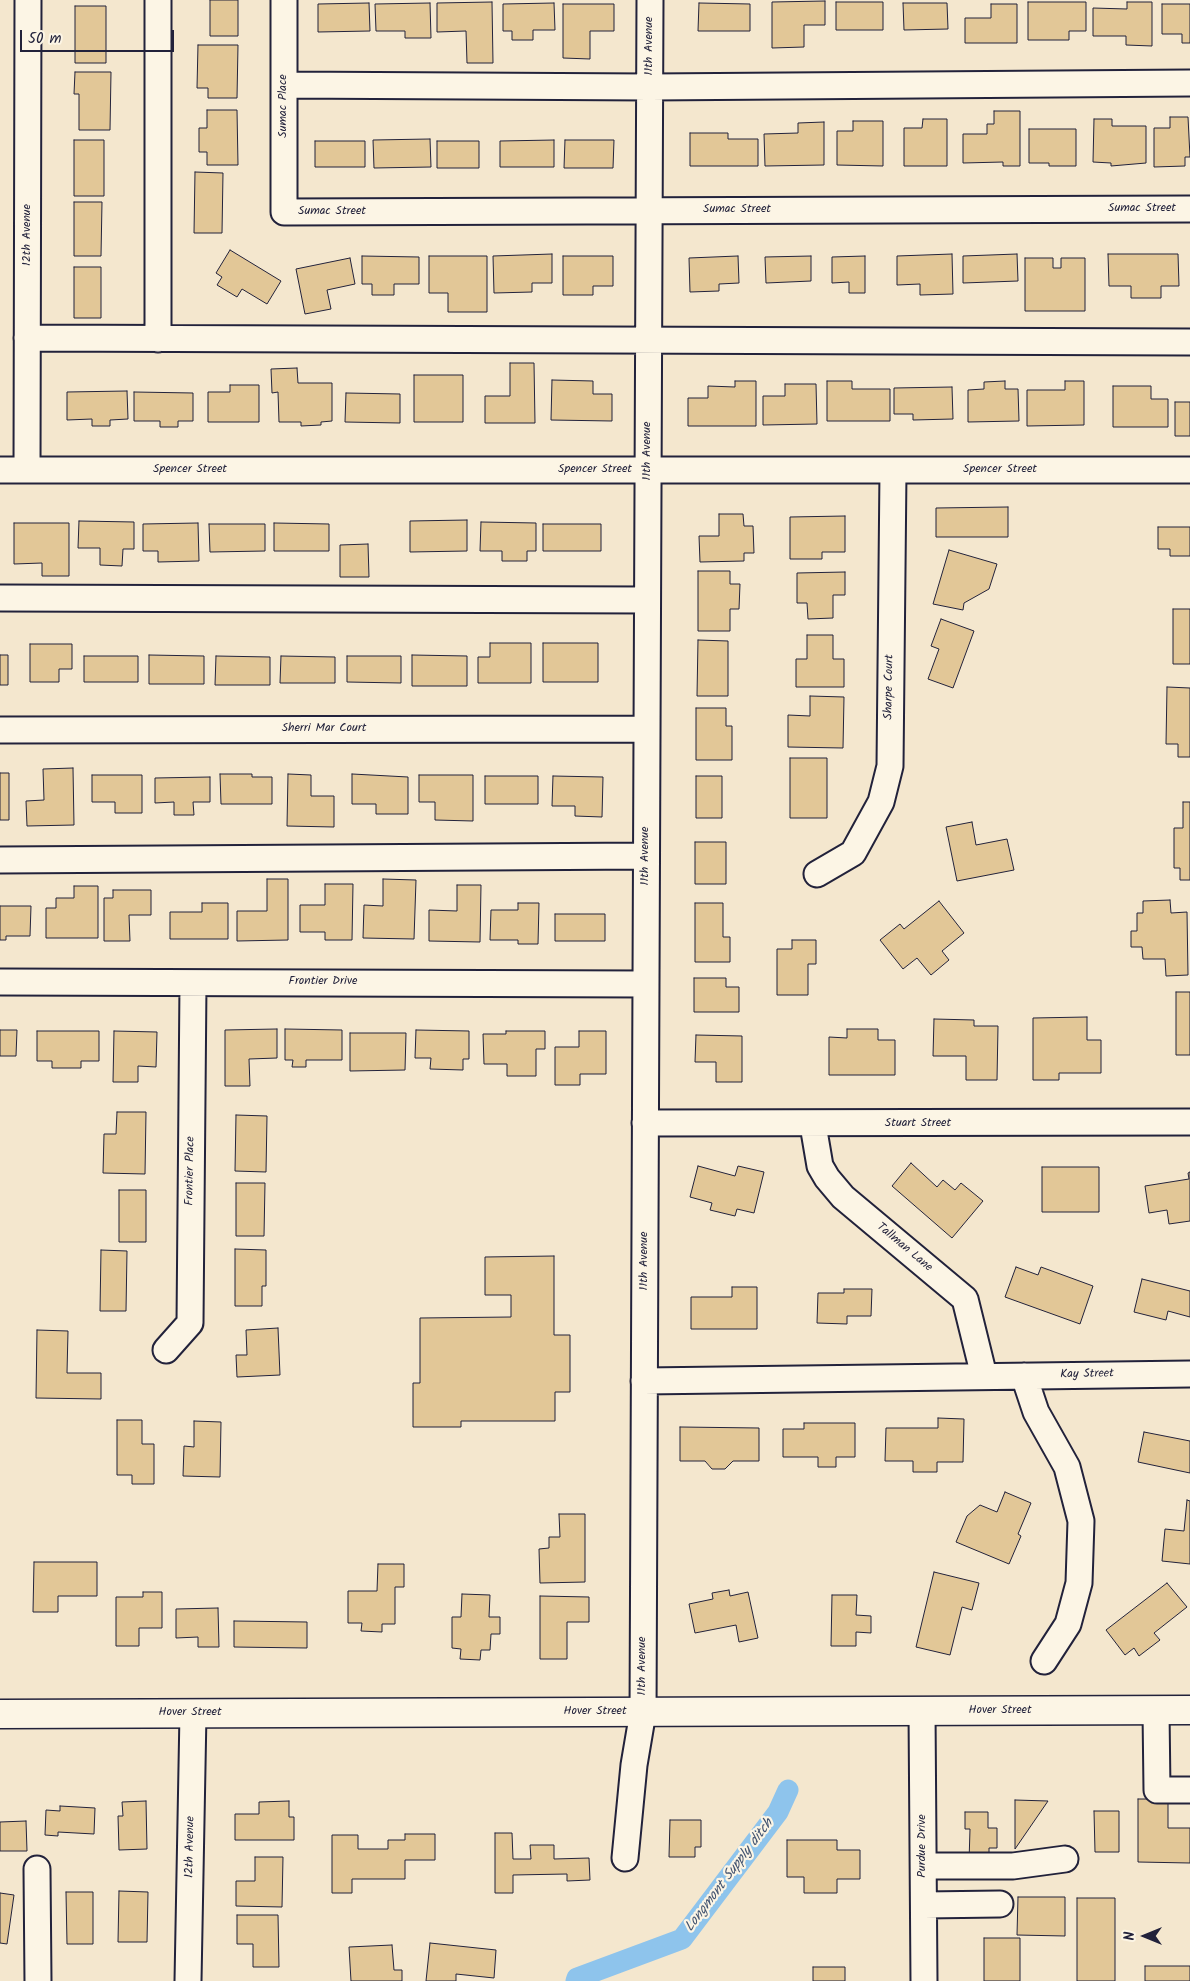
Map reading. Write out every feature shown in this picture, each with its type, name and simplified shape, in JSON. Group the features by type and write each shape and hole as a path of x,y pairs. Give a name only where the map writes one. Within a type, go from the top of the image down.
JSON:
{"main road":[{"name":"Hover Street","path":"0,1714 1190,1710"}],"street":[{"name":"12th Avenue","path":"27,470 28,0"},
{"path":"158,0 158,339"},
{"name":"Sumac Place","path":"284,0 284,212"},
{"name":"11th Avenue","path":"625,1858 643,1712 650,0"},
{"path":"284,85 650,87 1190,83"},
{"name":"Sumac Street","path":"284,212 1190,209"},
{"path":"27,338 1190,342"},
{"name":"Spencer Street","path":"0,470 1190,470"},
{"name":"Sharpe Court","path":"817,874 853,853 881,802 890,766 893,471"},
{"path":"0,598 647,600"},
{"name":"Sherri Mar Court","path":"0,730 647,729"},
{"path":"0,860 646,856"},
{"name":"Frontier Drive","path":"0,982 646,984"},
{"name":"Frontier Place","path":"166,1350 190,1323 193,983"},
{"name":"Stuart Street","path":"645,1123 813,1125 1190,1122"},
{"name":"Tallman Lane","path":"813,1125 820,1166 843,1197 965,1299 984,1376"},
{"name":"Kay Street","path":"644,1381 1190,1374"},
{"path":"1024,1376 1036,1412 1067,1467 1081,1521 1079,1583 1068,1624 1044,1661"},
{"path":"1156,1710 1156,1790 1190,1790"},
{"name":"Purdue Drive","path":"922,1711 924,1981"},
{"name":"12th Avenue","path":"188,1981 193,1713"},
{"path":"924,1866 1013,1866 1065,1859"},
{"path":"38,1869 38,1981"},
{"path":"924,1905 1000,1904"}],"building":[{"path":"210,0 238,0 238,36 210,36"},
{"path":"825,1 825,25 804,25 804,47 772,48 772,2"},
{"path":"492,2 493,63 467,63 466,31 437,32 437,3"},
{"path":"836,2 883,2 883,30 836,30"},
{"path":"1028,2 1086,2 1086,31 1069,31 1069,40 1028,40"},
{"path":"1127,2 1152,2 1152,46 1126,45 1126,36 1093,36 1093,8 1127,9"},
{"path":"369,3 370,31 318,32 318,4"},
{"path":"430,3 431,38 405,38 405,31 376,31 375,4"},
{"path":"554,3 555,30 533,30 533,40 512,40 512,31 503,31 503,4"},
{"path":"699,3 750,4 750,31 698,31"},
{"path":"903,3 947,3 948,29 904,30"},
{"path":"563,4 614,4 614,31 590,31 590,59 563,58"},
{"path":"991,4 1017,4 1017,43 965,43 965,18 991,18"},
{"path":"1162,4 1190,4 1190,43 1182,43 1182,34 1162,34"},
{"path":"75,6 106,6 106,63 75,63"},
{"path":"198,45 238,45 237,98 208,98 208,88 197,88"},
{"path":"75,72 111,72 110,130 79,130 79,94 74,94"},
{"path":"207,110 237,110 238,165 207,165 207,152 199,152 199,128 207,128"},
{"path":"994,111 1020,111 1020,166 1003,166 1003,162 963,163 963,134 987,134 987,124 994,124"},
{"path":"1170,117 1188,117 1190,157 1185,157 1185,166 1154,167 1154,128 1170,128"},
{"path":"923,119 947,119 947,166 904,166 904,128 922,128"},
{"path":"1094,119 1112,119 1112,126 1146,126 1146,163 1111,166 1111,163 1093,162"},
{"path":"853,121 883,121 883,166 837,165 837,131 853,131"},
{"path":"824,122 824,165 765,166 764,134 798,133 798,123"},
{"path":"1029,129 1076,129 1076,166 1049,166 1049,163 1029,163"},
{"path":"690,133 728,133 728,139 758,139 758,166 690,166"},
{"path":"430,139 431,167 374,168 373,140"},
{"path":"74,140 104,140 104,196 74,196"},
{"path":"554,140 554,167 500,167 500,141"},
{"path":"565,140 614,140 613,168 564,168"},
{"path":"315,141 365,141 365,167 315,167"},
{"path":"437,141 479,141 479,168 437,168"},
{"path":"195,172 223,173 222,233 194,233"},
{"path":"74,202 102,202 101,256 74,256"},
{"path":"230,250 281,281 267,304 242,289 237,297 217,285 222,277 216,273"},
{"path":"552,254 552,283 532,283 532,292 494,293 493,256"},
{"path":"952,254 953,294 920,295 920,284 897,285 897,256"},
{"path":"1017,254 1018,281 963,283 963,256"},
{"path":"1108,254 1178,254 1179,286 1161,286 1161,298 1131,298 1131,286 1109,286"},
{"path":"362,256 419,257 419,284 394,284 394,295 372,295 372,284 362,284"},
{"path":"429,256 487,256 487,312 448,312 448,293 429,293"},
{"path":"563,256 613,256 613,286 593,286 593,295 563,295"},
{"path":"738,256 739,283 719,284 719,291 690,292 689,258"},
{"path":"811,256 811,281 766,283 765,257"},
{"path":"865,256 865,293 849,293 849,282 832,283 832,257"},
{"path":"350,258 355,284 327,290 331,309 305,314 296,269"},
{"path":"1025,258 1053,258 1053,268 1061,268 1061,258 1085,258 1085,311 1025,311"},
{"path":"74,267 101,267 101,318 74,318"},
{"path":"510,363 534,363 535,423 485,423 485,396 510,396"},
{"path":"297,368 298,383 332,383 332,421 321,422 321,425 301,426 301,422 279,422 278,392 272,393 271,369"},
{"path":"414,375 463,375 463,422 414,422"},
{"path":"552,380 593,381 593,394 612,394 612,421 551,420"},
{"path":"735,381 756,381 756,426 688,426 688,398 708,398 708,386 735,387"},
{"path":"827,381 852,381 852,389 890,389 890,421 827,421"},
{"path":"1005,381 1005,389 1018,389 1019,421 968,422 968,390 984,389 984,382"},
{"path":"1065,381 1084,381 1084,425 1027,426 1027,390 1065,390"},
{"path":"785,384 816,384 817,424 763,425 763,396 785,396"},
{"path":"230,385 259,385 259,422 208,422 208,392 230,392"},
{"path":"1113,386 1151,386 1151,399 1168,399 1168,427 1113,427"},
{"path":"952,387 953,419 913,420 913,414 894,414 894,388"},
{"path":"127,391 128,419 110,420 110,426 92,426 92,419 67,420 67,392"},
{"path":"134,392 193,393 193,421 178,421 178,427 160,427 160,421 134,421"},
{"path":"346,393 400,394 400,423 345,422"},
{"path":"1175,402 1190,402 1190,436 1175,436"},
{"path":"1008,507 1008,537 936,537 936,508"},
{"path":"719,514 743,514 744,526 753,526 754,553 744,553 744,561 700,562 699,536 719,536"},
{"path":"845,516 845,552 822,552 822,559 790,559 790,517"},
{"path":"467,520 467,551 410,552 410,521"},
{"path":"79,521 134,522 134,549 123,549 122,566 100,565 100,548 78,548"},
{"path":"481,522 536,523 536,551 527,551 527,561 502,561 502,551 480,551"},
{"path":"14,523 69,523 69,576 42,576 42,563 14,564"},
{"path":"198,523 199,561 158,562 158,551 143,551 143,524"},
{"path":"274,523 329,524 329,551 274,551"},
{"path":"209,524 265,524 265,551 210,552"},
{"path":"543,524 601,524 601,551 543,551"},
{"path":"1158,527 1190,527 1190,556 1170,556 1170,549 1158,549"},
{"path":"368,544 369,577 340,577 340,545"},
{"path":"949,550 997,564 989,589 964,603 963,610 933,604"},
{"path":"698,571 730,571 730,584 740,584 739,609 730,609 730,631 698,631"},
{"path":"845,572 845,595 833,595 833,618 808,619 807,603 797,603 797,573"},
{"path":"1173,609 1190,609 1190,664 1173,664"},
{"path":"941,619 974,631 953,688 928,679 939,649 931,646"},
{"path":"807,635 833,635 833,659 844,659 844,687 796,687 796,659 807,659"},
{"path":"698,640 728,641 728,696 697,696"},
{"path":"490,643 531,643 531,683 478,683 478,657 490,657"},
{"path":"543,643 598,643 598,682 543,682"},
{"path":"30,644 72,644 72,669 59,669 59,682 30,682"},
{"path":"0,655 8,655 8,685 0,685"},
{"path":"149,655 204,656 204,684 149,684"},
{"path":"412,655 467,656 467,686 412,686"},
{"path":"84,656 138,656 138,682 84,682"},
{"path":"216,656 270,657 270,685 215,685"},
{"path":"281,656 335,657 335,683 280,683"},
{"path":"347,656 401,656 401,683 347,682"},
{"path":"1167,687 1190,688 1190,757 1178,757 1178,744 1166,744"},
{"path":"810,696 844,697 843,748 788,747 788,715 810,716"},
{"path":"696,708 726,708 726,726 732,726 732,760 696,760"},
{"path":"790,758 827,758 827,818 790,818"},
{"path":"73,768 74,825 27,826 26,801 44,800 43,769"},
{"path":"0,773 9,773 9,820 0,820"},
{"path":"220,774 252,774 252,777 272,777 272,804 221,804"},
{"path":"288,774 311,775 311,796 334,796 334,827 287,826"},
{"path":"352,774 408,777 408,814 376,814 376,804 352,804"},
{"path":"92,775 142,775 142,813 115,813 115,802 92,802"},
{"path":"419,775 473,775 473,821 435,820 435,802 419,802"},
{"path":"485,776 538,776 538,804 485,804"},
{"path":"553,776 603,777 602,817 575,816 575,806 552,806"},
{"path":"696,776 722,776 722,818 696,818"},
{"path":"210,777 210,802 193,802 194,815 174,815 174,802 155,803 155,778"},
{"path":"1183,802 1190,802 1190,880 1180,880 1180,868 1174,868 1174,828 1183,828"},
{"path":"972,822 976,845 1007,839 1014,870 957,881 946,827"},
{"path":"695,842 726,842 726,884 695,884"},
{"path":"267,879 288,879 288,940 237,941 237,911 267,911"},
{"path":"383,879 416,880 414,939 363,938 364,905 383,906"},
{"path":"325,884 353,884 352,940 325,940 325,932 300,932 300,905 325,905"},
{"path":"457,885 481,885 480,942 429,941 429,910 457,911"},
{"path":"74,886 98,886 98,938 46,938 46,908 56,908 56,898 74,898"},
{"path":"113,890 151,890 151,915 129,915 130,941 104,941 104,898 113,898"},
{"path":"1170,900 1171,913 1187,912 1188,975 1166,976 1165,959 1143,959 1142,947 1131,947 1131,931 1137,931 1137,913 1143,913 1143,901"},
{"path":"939,901 964,933 942,951 949,960 931,975 917,958 903,969 880,940 900,924 904,929"},
{"path":"202,903 228,903 228,939 170,939 170,912 202,912"},
{"path":"518,903 539,903 538,944 518,944 518,940 490,940 491,910 518,910"},
{"path":"695,903 723,903 723,937 730,937 730,962 695,962"},
{"path":"0,906 31,906 30,936 6,936 6,940 0,940"},
{"path":"555,914 605,914 605,941 555,941"},
{"path":"792,940 816,940 816,964 808,964 808,995 777,995 777,949 792,949"},
{"path":"694,978 726,978 726,987 739,987 739,1012 694,1012"},
{"path":"1176,992 1190,992 1190,1055 1176,1055"},
{"path":"1087,1017 1087,1040 1101,1040 1101,1073 1059,1073 1059,1080 1033,1080 1033,1018"},
{"path":"934,1019 974,1020 974,1026 998,1026 997,1080 966,1080 966,1056 933,1056"},
{"path":"277,1029 277,1058 249,1059 250,1086 225,1086 225,1030"},
{"path":"285,1029 342,1030 342,1060 306,1060 306,1067 292,1067 293,1060 285,1060"},
{"path":"847,1029 878,1029 878,1040 895,1040 895,1075 829,1075 829,1037 847,1038"},
{"path":"0,1030 17,1030 16,1056 0,1056"},
{"path":"416,1030 469,1031 469,1059 463,1059 463,1070 430,1069 431,1058 415,1058"},
{"path":"37,1031 99,1031 99,1061 81,1061 81,1068 52,1068 52,1061 37,1061"},
{"path":"114,1031 157,1032 156,1067 138,1066 138,1082 113,1082"},
{"path":"506,1031 545,1031 545,1049 536,1049 536,1076 507,1076 507,1064 484,1064 483,1034 506,1034"},
{"path":"579,1031 606,1031 606,1074 580,1074 580,1085 555,1085 555,1047 579,1047"},
{"path":"350,1033 406,1033 405,1070 350,1071"},
{"path":"696,1035 742,1036 742,1082 716,1082 716,1062 695,1062"},
{"path":"117,1112 146,1112 145,1174 103,1173 104,1134 116,1134"},
{"path":"236,1115 267,1116 266,1172 235,1171"},
{"path":"911,1163 937,1187 943,1180 955,1190 961,1183 983,1201 952,1238 892,1186"},
{"path":"698,1166 735,1176 738,1166 764,1172 754,1213 737,1209 735,1216 710,1210 712,1203 690,1197"},
{"path":"1042,1167 1099,1167 1099,1212 1042,1212"},
{"path":"1190,1172 1190,1221 1169,1224 1167,1210 1149,1213 1145,1186 1189,1179 1188,1173"},
{"path":"236,1183 265,1183 264,1236 236,1236"},
{"path":"119,1190 146,1190 146,1242 119,1242"},
{"path":"235,1249 266,1250 266,1286 262,1286 262,1306 235,1306"},
{"path":"101,1250 127,1251 126,1311 100,1311"},
{"path":"554,1256 554,1335 570,1335 570,1392 555,1392 555,1421 461,1421 461,1427 413,1427 413,1383 420,1383 420,1318 511,1317 511,1295 485,1295 485,1257"},
{"path":"1016,1267 1038,1275 1041,1267 1093,1286 1080,1324 1005,1297"},
{"path":"1142,1279 1190,1291 1190,1317 1168,1311 1166,1320 1134,1312"},
{"path":"732,1287 757,1287 757,1329 691,1329 691,1297 732,1297"},
{"path":"844,1289 872,1289 871,1316 847,1316 847,1324 817,1323 818,1293 844,1293"},
{"path":"278,1328 280,1375 237,1377 236,1355 247,1355 246,1330"},
{"path":"37,1330 68,1331 67,1373 101,1373 101,1399 36,1398"},
{"path":"938,1418 964,1419 963,1462 937,1462 937,1472 913,1472 913,1461 885,1461 886,1428 938,1428"},
{"path":"117,1420 142,1420 142,1444 154,1444 154,1484 132,1484 132,1475 117,1475"},
{"path":"194,1421 221,1422 220,1477 183,1476 184,1446 194,1447"},
{"path":"804,1423 855,1423 855,1457 836,1457 836,1467 818,1467 818,1457 783,1457 783,1429 804,1429"},
{"path":"680,1427 759,1428 759,1461 733,1461 725,1469 712,1469 705,1461 680,1461"},
{"path":"1144,1432 1190,1441 1190,1473 1138,1462"},
{"path":"1005,1492 1031,1503 1018,1534 1021,1536 1009,1564 956,1542 967,1516 980,1505 997,1512"},
{"path":"1187,1500 1190,1501 1190,1564 1162,1561 1165,1529 1184,1531"},
{"path":"559,1514 585,1514 585,1582 540,1583 539,1549 549,1548 549,1537 560,1537"},
{"path":"34,1562 97,1562 97,1596 58,1596 58,1612 33,1612"},
{"path":"378,1564 404,1564 404,1587 395,1587 395,1624 382,1624 382,1632 361,1631 362,1623 348,1623 348,1591 377,1591"},
{"path":"934,1572 979,1583 972,1610 962,1607 950,1655 916,1647"},
{"path":"1167,1583 1187,1607 1154,1633 1160,1640 1139,1656 1134,1648 1125,1655 1106,1630"},
{"path":"729,1590 730,1596 748,1592 758,1638 739,1642 736,1625 695,1633 689,1604 713,1599 712,1593"},
{"path":"143,1592 162,1592 162,1628 139,1628 139,1646 116,1646 116,1597 143,1597"},
{"path":"462,1594 490,1595 489,1617 500,1617 500,1634 491,1634 490,1650 481,1650 480,1660 460,1659 461,1649 452,1648 452,1617 461,1617"},
{"path":"832,1595 857,1595 856,1615 871,1616 871,1633 856,1632 856,1646 831,1646"},
{"path":"540,1596 589,1597 589,1622 567,1622 567,1659 540,1659"},
{"path":"218,1608 219,1647 198,1647 198,1637 176,1638 176,1609"},
{"path":"234,1621 307,1622 307,1648 234,1647"},
{"path":"1138,1799 1168,1799 1168,1828 1190,1828 1190,1863 1138,1862"},
{"path":"1015,1800 1048,1801 1015,1849"},
{"path":"146,1801 147,1849 119,1850 118,1816 123,1816 122,1802"},
{"path":"289,1801 289,1817 294,1817 294,1840 235,1840 235,1814 259,1814 259,1802"},
{"path":"60,1806 95,1808 94,1834 58,1832 58,1836 45,1835 46,1810 60,1811"},
{"path":"1094,1811 1119,1811 1119,1852 1095,1852"},
{"path":"965,1812 988,1812 988,1828 997,1828 997,1848 989,1848 989,1862 969,1862 970,1829 965,1829"},
{"path":"670,1820 701,1820 701,1847 695,1847 695,1857 669,1857"},
{"path":"26,1821 27,1851 0,1851 0,1822"},
{"path":"495,1833 512,1833 513,1859 531,1859 530,1845 554,1845 554,1859 589,1858 590,1880 567,1881 567,1874 513,1875 513,1893 495,1893"},
{"path":"405,1834 435,1834 435,1860 405,1860 405,1879 352,1879 352,1893 332,1893 332,1835 358,1835 358,1849 388,1849 388,1840 405,1840"},
{"path":"787,1840 837,1840 837,1850 860,1850 860,1879 837,1879 837,1893 804,1893 804,1877 787,1877"},
{"path":"255,1857 283,1857 282,1907 236,1906 236,1881 255,1881"},
{"path":"119,1891 148,1892 147,1942 118,1942"},
{"path":"66,1892 93,1892 93,1944 67,1944"},
{"path":"0,1893 14,1895 7,1944 0,1943"},
{"path":"1018,1897 1065,1897 1065,1936 1017,1935"},
{"path":"1077,1898 1115,1898 1115,1981 1077,1981"},
{"path":"237,1915 278,1915 279,1967 253,1967 253,1944 237,1944"},
{"path":"984,1938 1020,1938 1020,1981 984,1981"},
{"path":"430,1943 496,1950 494,1978 456,1974 456,1981 426,1981"},
{"path":"392,1945 394,1970 402,1970 402,1981 351,1981 349,1947"},
{"path":"1145,1966 1190,1966 1190,1981 1145,1981"},
{"path":"813,1967 845,1967 845,1981 813,1981"}],"waterway":[{"name":"Longmont Supply ditch","path":"576,1981 577,1978 682,1939 778,1812 788,1790"}]}
